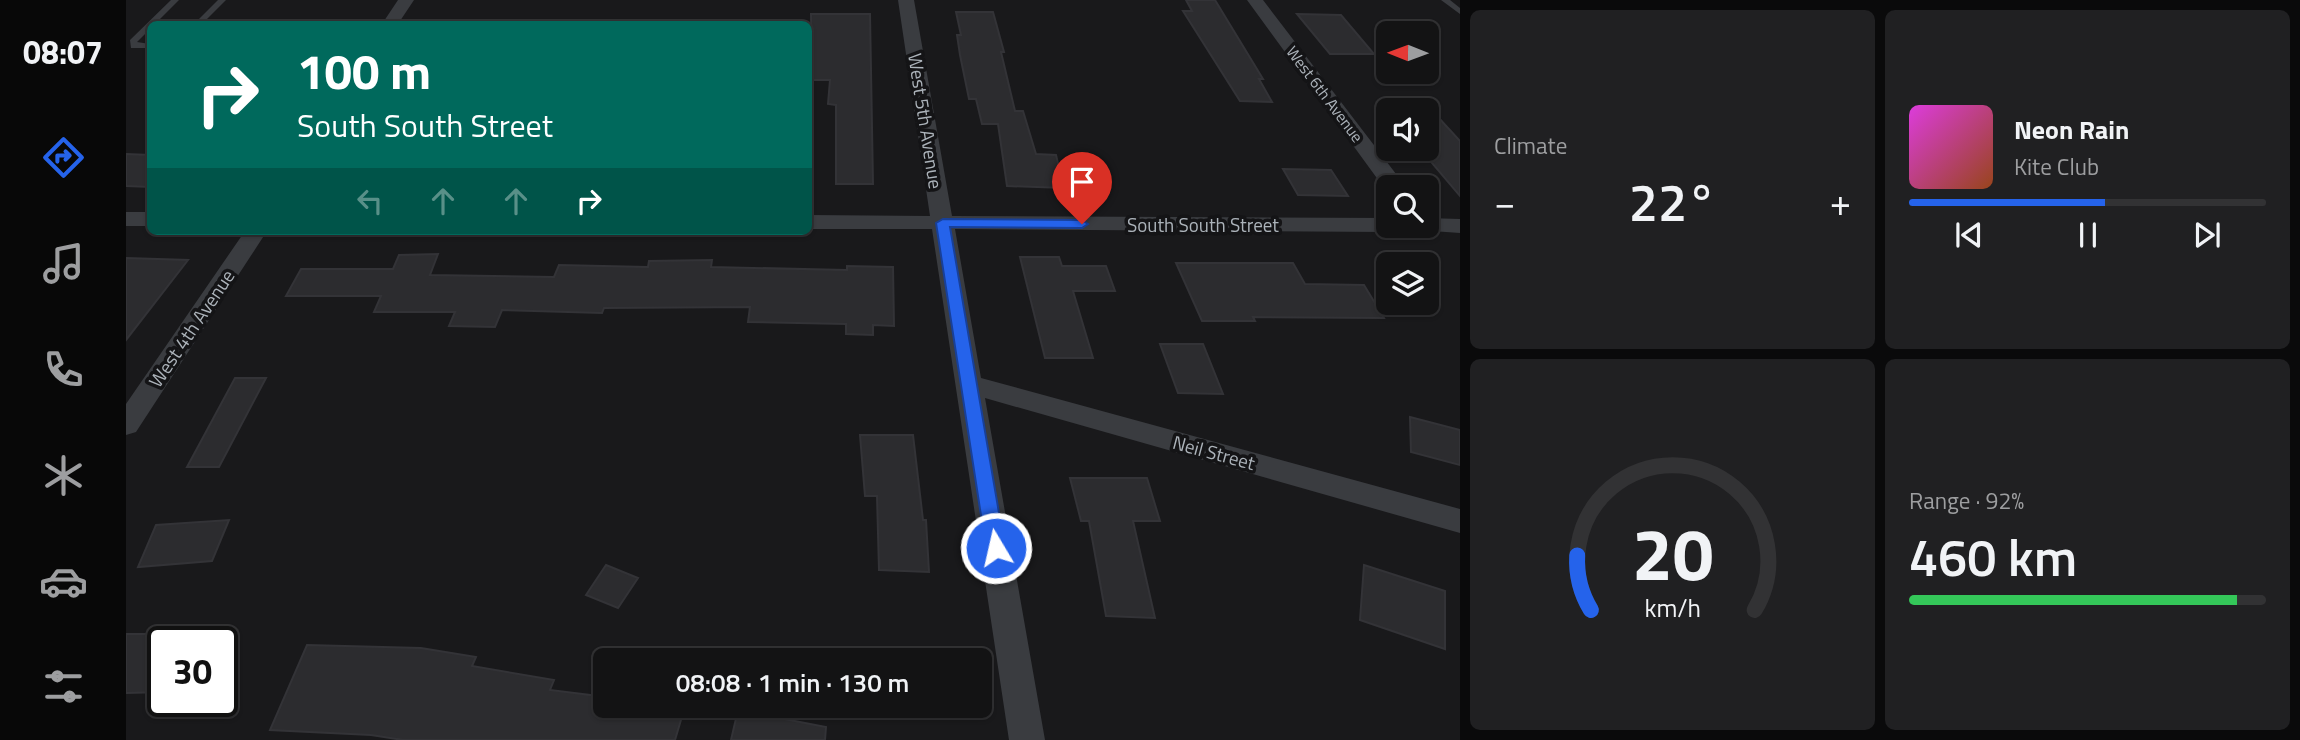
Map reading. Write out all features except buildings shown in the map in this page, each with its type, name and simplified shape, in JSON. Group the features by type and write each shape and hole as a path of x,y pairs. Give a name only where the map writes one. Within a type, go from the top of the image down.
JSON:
{"street":[{"path":"392,21 406,0"},
{"name":"West 5th Avenue","path":"906,0 1027,740"},
{"name":"West 6th Avenue","path":"1255,0 1386,175"},
{"path":"126,219 147,219"},
{"name":"South South Street","path":"812,222 1376,225"},
{"path":"1439,225 1460,226"},
{"name":"West 4th Avenue","path":"126,425 253,235"},
{"name":"Neil Street","path":"969,384 1460,521"}],"lane":[{"path":"154,21 175,0"},
{"path":"201,21 222,0"},
{"path":"1445,0 1460,12"},
{"path":"147,28 133,42 134,46 147,46"}],"route":[{"path":"996,548 943,223 1082,224"}]}
